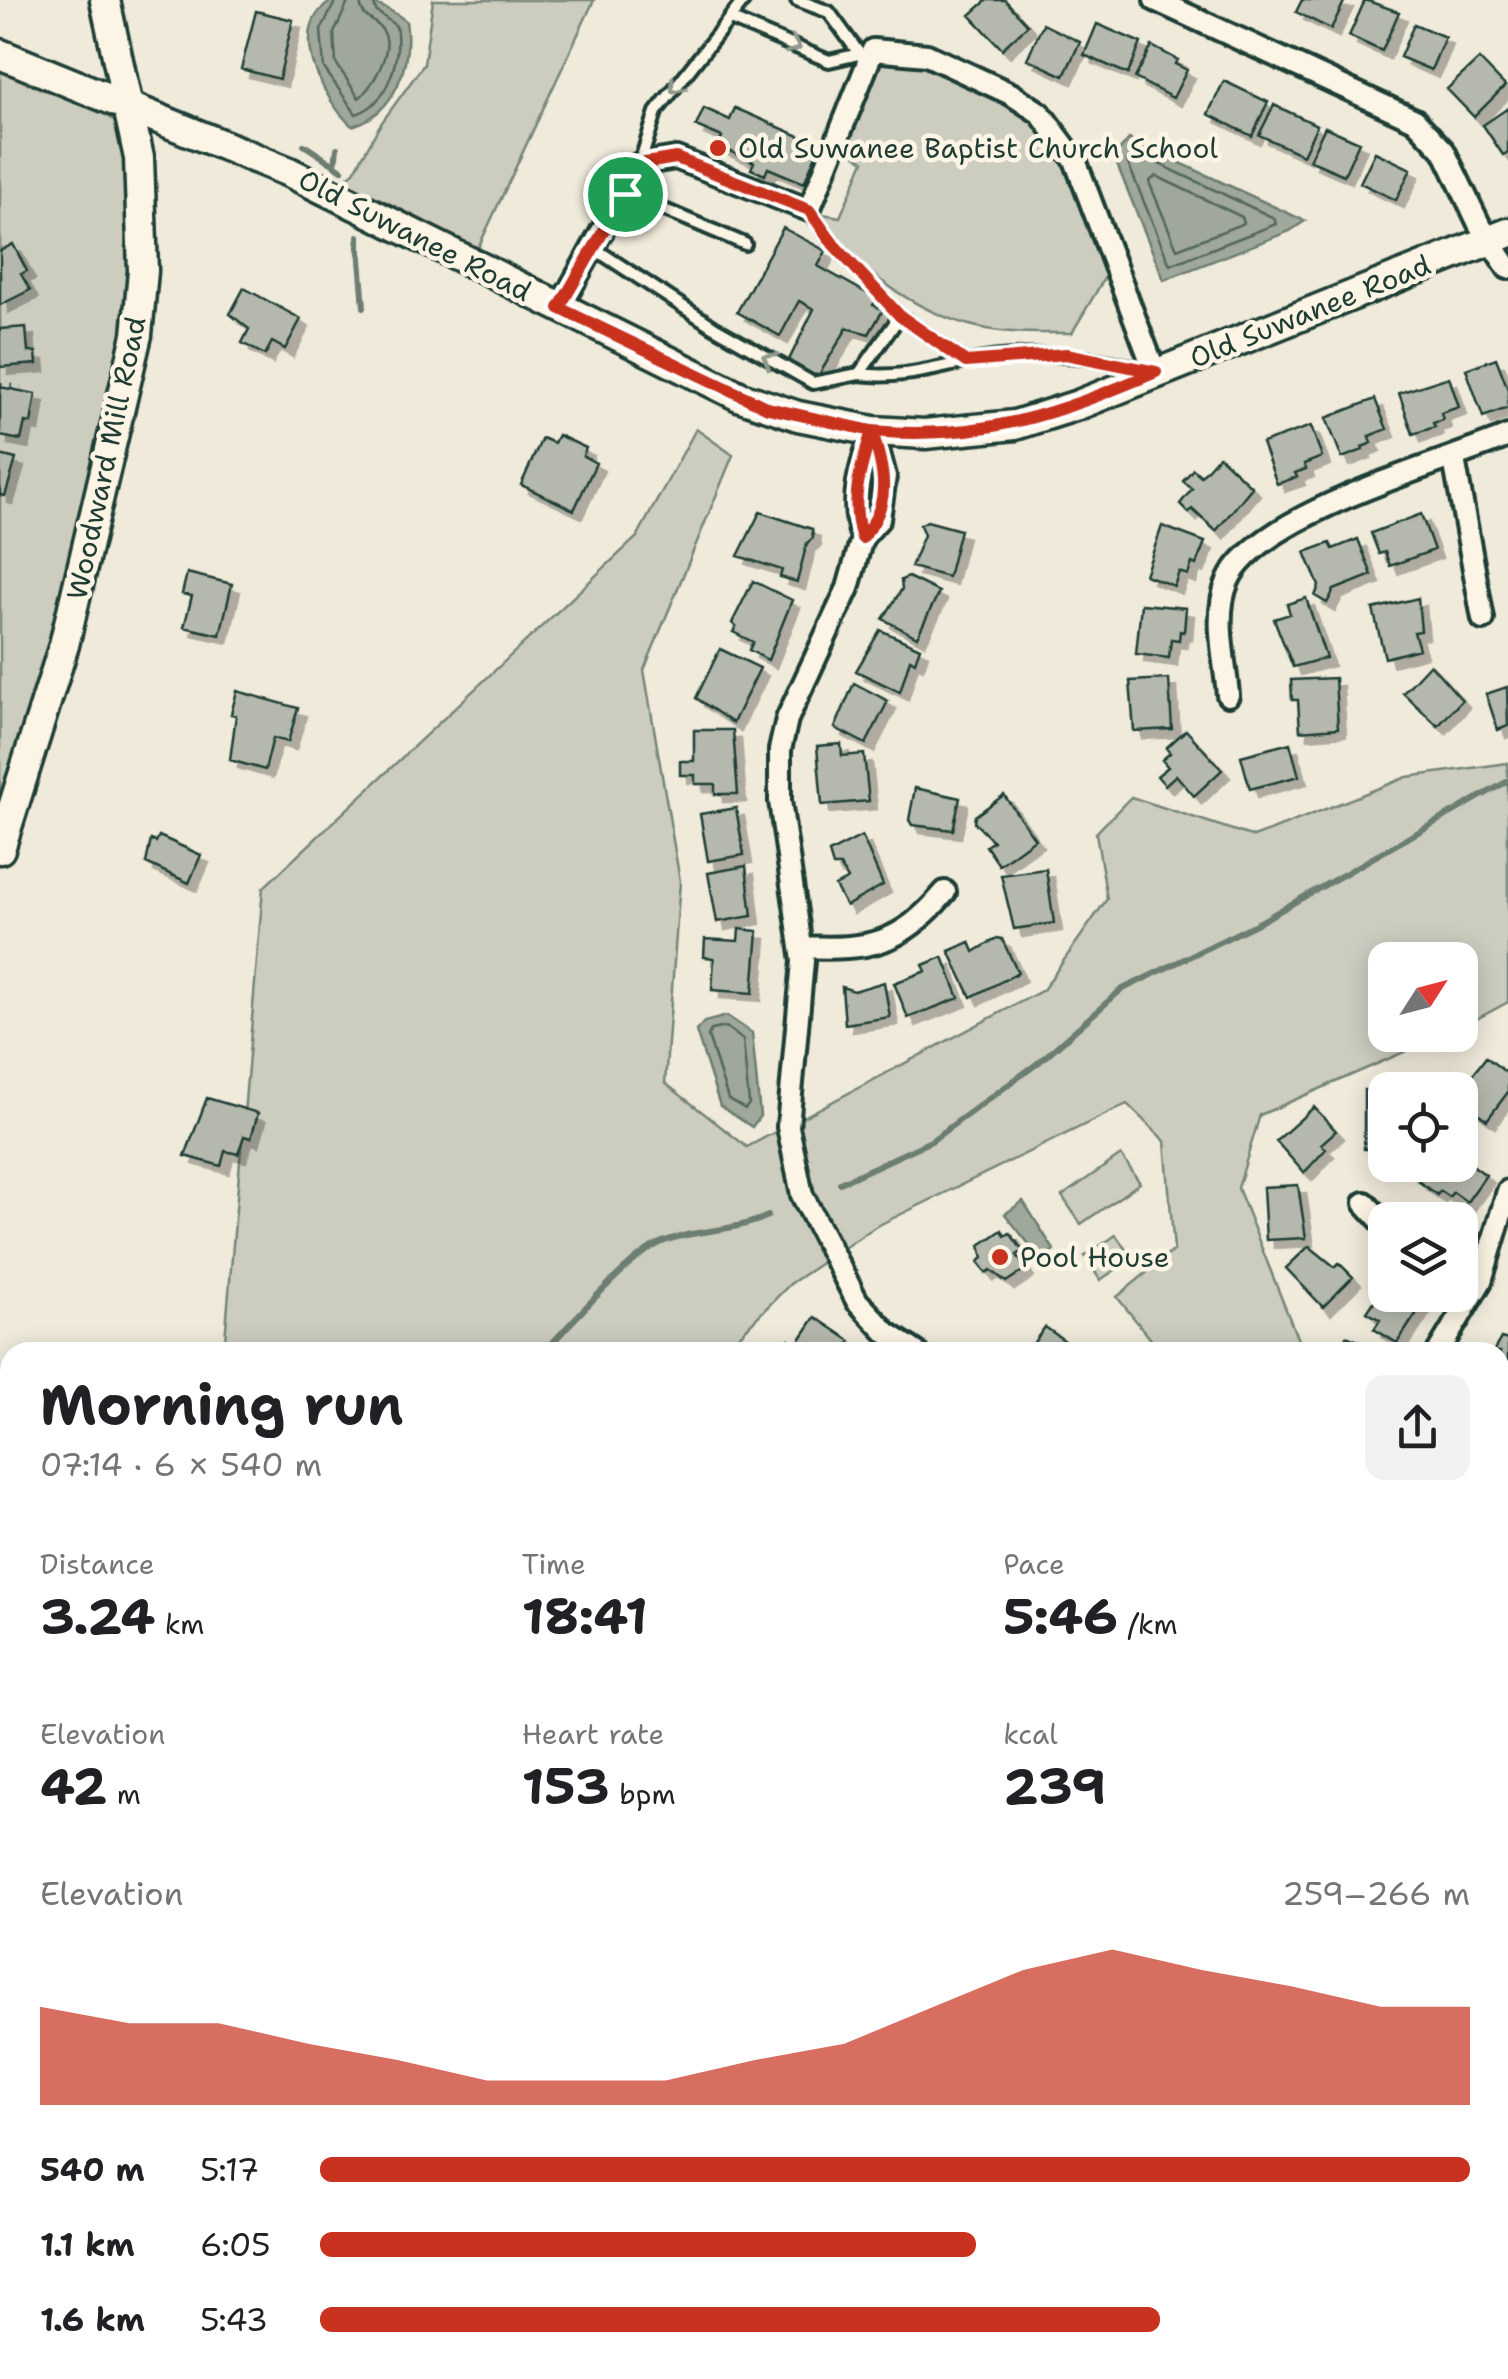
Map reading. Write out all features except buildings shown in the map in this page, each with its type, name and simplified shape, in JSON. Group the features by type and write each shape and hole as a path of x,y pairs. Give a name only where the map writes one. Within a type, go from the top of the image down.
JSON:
{"street":[{"name":"Woodward Mill Road","path":"0,849 64,644 137,335 143,206 131,104 105,0"},
{"path":"1155,0 1416,120 1444,151 1498,237 1508,268"},
{"path":"559,308 639,164 676,158 809,210 864,57 873,50 927,54 1011,94 1040,113 1074,160 1156,372"},
{"name":"Old Suwanee Road","path":"0,54 131,104 289,172 768,408 872,431 925,434 1016,425 1051,416 1498,237"},
{"path":"872,431 855,516 862,538 848,588 787,719 780,750 780,801 802,947 788,1112 792,1160 809,1212 857,1301 890,1342"},
{"path":"1228,695 1221,604 1228,580 1248,552 1297,517 1508,436"},
{"path":"1454,459 1483,619"},
{"path":"802,947 845,948 886,942 920,920 945,892"},
{"path":"1444,1342 1481,1281 1508,1191"},
{"path":"1365,1203 1368,1206"}],"lane":[{"path":"639,164 656,112 744,0"},
{"path":"797,0 829,12 864,57"},
{"path":"730,19 828,61 864,57"},
{"path":"625,194 744,244"},
{"path":"809,210 834,245 900,316 966,362"},
{"path":"592,247 714,327 814,382 860,374 911,376 966,362 1066,354 1156,372"},
{"path":"860,374 900,316"}],"path":[{"path":"0,384 21,387"}],"shaded area":[{"path":"433,0 594,0 470,265 323,196 354,172 380,125 424,64"},
{"path":"881,57 928,62 1026,112 1065,155 1111,267 1072,333 993,330 943,316 873,274 836,236 823,214 840,217 864,161 846,148 875,62"},
{"path":"0,68 98,107 121,127 131,206 129,291 118,381 99,474 0,818"},
{"path":"696,429 733,455 644,670 680,881 665,1083 747,1147 1043,990 1107,899 1096,833 1131,797 1254,837 1407,777 1508,763 1508,1002 1478,1018 1478,942 1368,942 1368,1052 1404,1052 1260,1115 1238,1188 1298,1342 1153,1342 1117,1297 1174,1250 1165,1141 1127,1104 875,1227 790,1284 733,1342 225,1342 263,888 637,537"},
{"path":"1121,1155 1140,1183 1081,1224 1062,1196"},
{"path":"1116,1235 1132,1259 1100,1280 1085,1256"}],"water":[{"path":"334,0 372,3 406,21 406,54 398,85 380,110 352,126 320,81 310,44 319,12"},
{"path":"1129,139 1305,221 1290,231 1164,280 1114,157"},
{"path":"727,1016 752,1033 760,1116 752,1127 720,1106 696,1031 704,1022"},
{"path":"1023,1201 1054,1250 1041,1259 1005,1214"}],"waterway":[{"path":"304,145 342,170"},
{"path":"335,165 337,148"},
{"path":"358,236 364,307"},
{"path":"840,1183 931,1141 1038,1063 1121,990 1260,922 1508,781"},
{"path":"553,1342 614,1279 656,1245 768,1216"}],"place":[{"name":"Old Suwanee Baptist Church School","path":"718,148"},
{"name":"Pool House","path":"1000,1257"}],"route":[{"path":"625,194 559,308 768,408 872,431 859,472 855,516 862,538 879,520 885,476 872,431 925,434 1016,425 1051,416 1156,372 1108,359 1066,354 966,362 900,316 834,245 809,210 676,158 639,164 625,194"}]}
